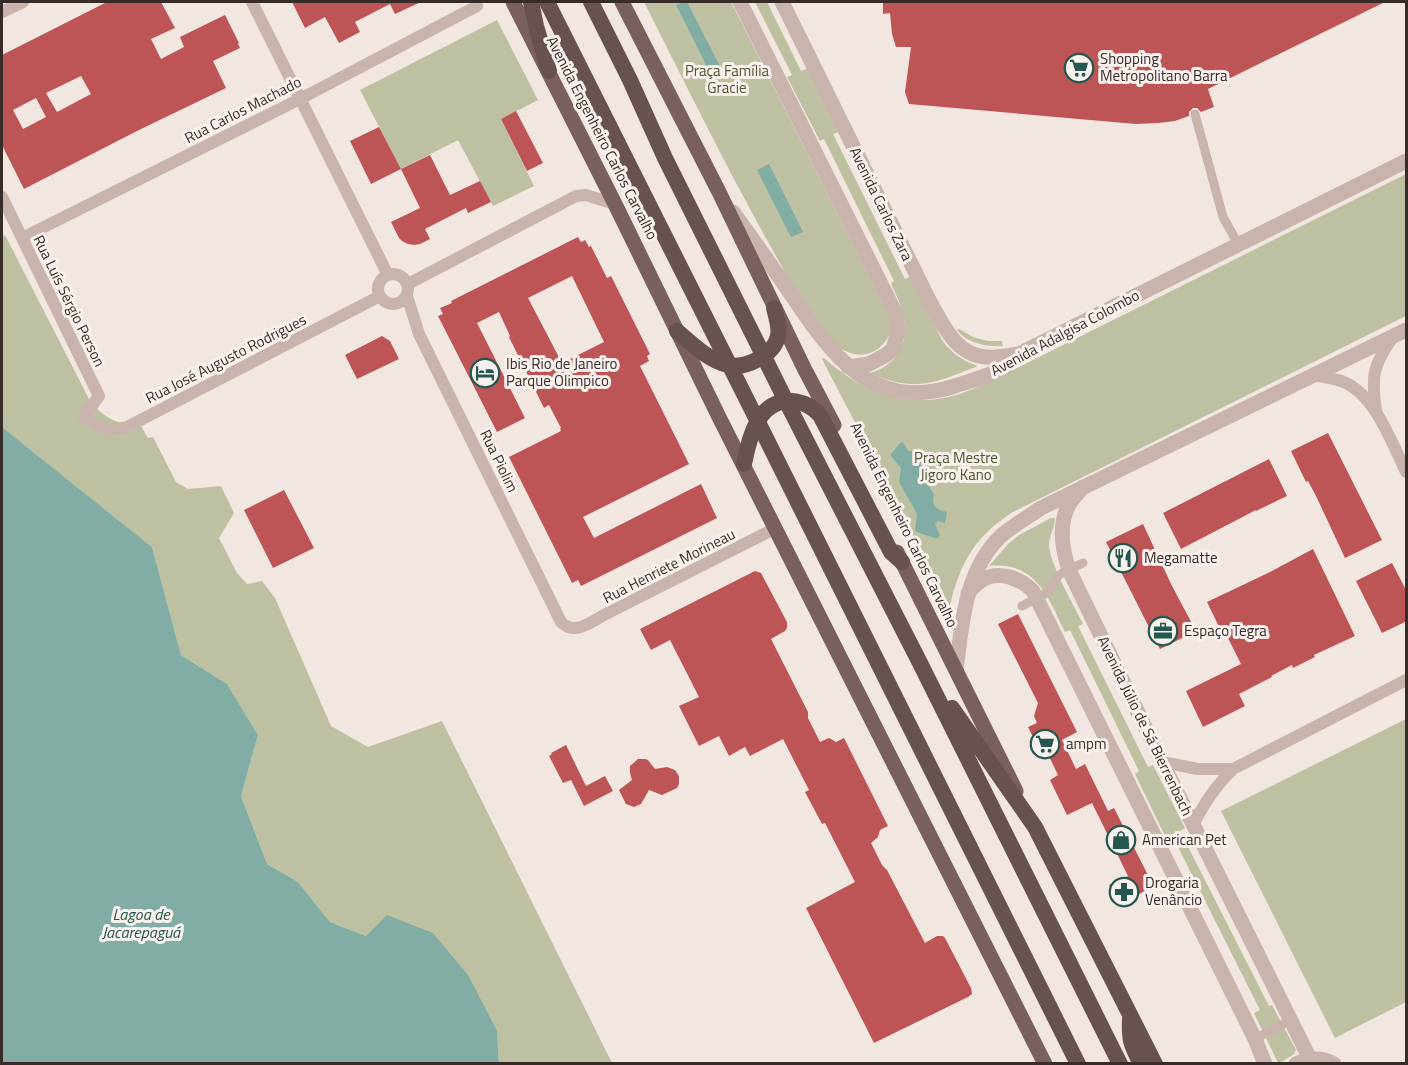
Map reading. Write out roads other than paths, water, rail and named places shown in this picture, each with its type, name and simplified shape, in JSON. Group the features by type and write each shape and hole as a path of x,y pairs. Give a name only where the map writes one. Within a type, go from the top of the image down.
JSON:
{"highway":[{"path":"531,2 549,71"},
{"name":"Avenida Engenheiro Carlos Carvalho","path":"547,2 1078,1064"},
{"path":"591,2 763,356 920,663 1120,1064"},
{"path":"600,2 624,53 630,80"},
{"path":"677,331 707,355 730,365 742,365 763,356 775,343 779,330 774,308"},
{"path":"744,464 747,448 758,420 770,408 786,401 802,402 811,406 820,415 891,552 902,562"},
{"path":"920,663 1035,827"},
{"name":"Avenida Engenheiro Carlos Carvalho","path":"1035,827 1155,1064"},
{"path":"1131,1015 1132,1047 1141,1064"}],"main road":[{"name":"Avenida Engenheiro Carlos Carvalho","path":"513,2 1045,1064"},
{"name":"Avenida Engenheiro Carlos Carvalho","path":"622,2 1035,827"}],"street":[{"path":"2,12 23,2"},
{"path":"252,2 388,275"},
{"path":"740,2 896,314 898,331 893,349 869,364 848,367"},
{"name":"Avenida Carlos Zara","path":"782,2 947,331 958,346 974,354 986,357 1019,354"},
{"name":"Rua Carlos Machado","path":"22,238 300,99 477,6"},
{"path":"1196,114 1223,217 1238,244"},
{"name":"Avenida Adalgisa Colombo","path":"719,192 812,326 848,367 862,378 879,386 899,392 922,393 947,389 1005,367 1019,354 1407,161"},
{"path":"407,290 576,196 586,195 615,204"},
{"name":"Rua Luís Sérgio Person","path":"2,197 99,396 84,417"},
{"path":"393,274 405,279 407,290 403,300 392,304 380,296 378,288 388,275 393,274"},
{"name":"Rua Piolim","path":"407,290 419,334 561,622 566,627 575,629"},
{"name":"Rua José Augusto Rodrigues","path":"84,417 101,428 115,430 127,427 380,296"},
{"path":"956,670 968,593 982,561 1001,536 1041,508 1400,333"},
{"path":"1376,411 1372,384 1374,374 1381,354 1400,333"},
{"path":"1313,375 1342,381 1353,387 1376,411 1407,472"},
{"name":"Avenida Júlio de Sá Bierrenbach","path":"1083,487 1070,504 1062,535 1064,555 1076,566 1162,762 1290,1020 1303,1061"},
{"name":"Rua Henriete Morineau","path":"575,629 776,528"},
{"path":"1022,606 1050,591 1055,578 1076,566"},
{"path":"968,593 982,580 998,575 1025,583 1032,591 1255,1039 1264,1064"},
{"path":"1193,825 1205,801 1233,769 1407,680"},
{"path":"1162,762 1198,769 1233,769"},
{"path":"1255,1039 1290,1020"},
{"path":"1303,1061 1320,1059 1334,1064"}],"water":[{"path":"687,2 720,66 709,71 676,5"},
{"path":"769,164 803,232 791,237 757,170"},
{"name":"Lagoa de Jacarepaguá","path":"2,427 152,547 181,655 227,684 258,735 241,796 267,864 298,882 330,922 366,936 387,915 433,933 468,975 497,1031 499,1063 2,1063"},
{"path":"901,442 908,451 928,452 931,457 925,480 934,494 935,506 947,512 945,523 938,521 935,524 940,535 938,538 915,530 917,514 899,482 901,468 891,456"}],"place":[{"name":"Shopping Metropolitano Barra","path":"1079,68"},
{"name":"Ibis Rio de Janeiro Parque Olimpico","path":"485,373"},
{"name":"Megamatte","path":"1123,558"},
{"name":"Espaço Tegra","path":"1163,631"},
{"name":"ampm","path":"1045,744"},
{"name":"American Pet","path":"1121,840"},
{"name":"Drogaria Venâncio","path":"1124,892"}],"park label":[{"name":"Praça Família Gracie","path":"727,80"},
{"name":"Praça Mestre Jigoro Kano","path":"956,466"}]}
